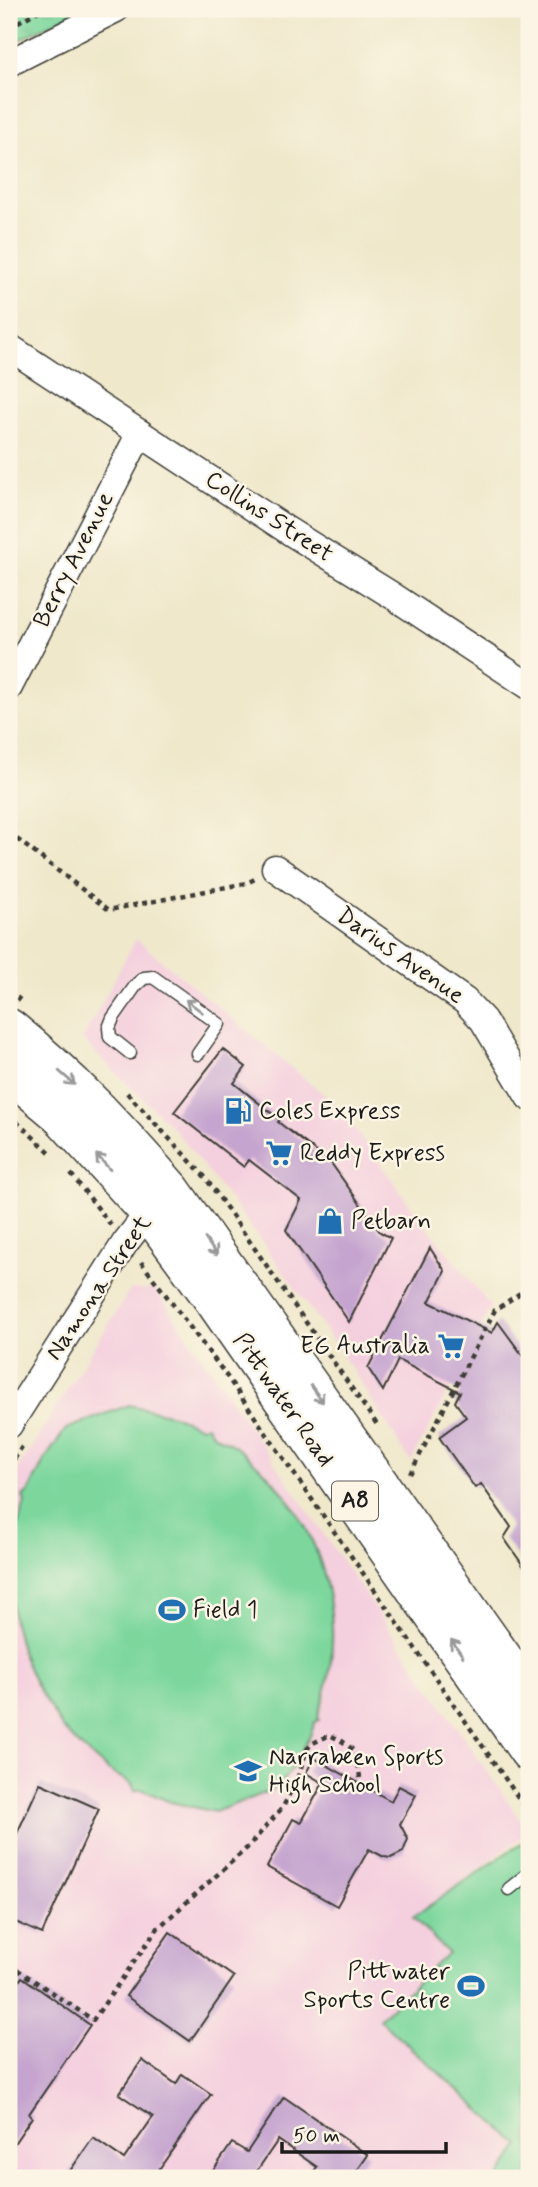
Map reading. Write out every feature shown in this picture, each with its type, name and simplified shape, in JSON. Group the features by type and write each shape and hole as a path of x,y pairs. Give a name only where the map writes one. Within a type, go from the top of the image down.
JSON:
{"highway":[{"name":"Pittwater Road","path":"9,1028 74,1084 120,1131 213,1299 529,1752"},
{"name":"Pittwater Road","path":"9,1072 160,1202 529,1695"}],"street":[{"path":"9,63 116,9"},
{"name":"Collins Street","path":"9,347 529,686"},
{"name":"Berry Avenue","path":"9,687 140,433"},
{"name":"Darius Avenue","path":"275,868 465,1001 483,1020 529,1097"},
{"name":"Namona Street","path":"9,1425 125,1243 160,1202"}],"lane":[{"path":"130,1053 110,1037 110,1023 139,981 153,977 219,1024 198,1055"},
{"path":"509,1889 529,1873"}],"path":[{"path":"9,27 42,9"},
{"path":"9,833 109,910 247,883 275,868"},
{"path":"9,1115 55,1156"},
{"path":"63,1165 223,1371 529,1813"},
{"path":"410,1474 495,1310 529,1287"},
{"path":"9,1964 93,2020 158,1928 247,1848 283,1807 298,1777 307,1749 313,1742 330,1735 350,1744 358,1760 360,1778"}],"shaded area":[{"path":"136,939 340,1108 413,1209 491,1307 411,1462 339,1349 248,1223 173,1128 82,1040"},
{"name":"Narrabeen Sports High School","path":"155,1289 529,1832 414,1917 448,1953 379,2019 521,2146 498,2178 9,2178 9,1483 130,1290"}],"green space":[{"path":"9,9 81,9 9,45"},
{"name":"Field 1","path":"129,1405 173,1415 201,1427 207,1425 212,1433 235,1447 264,1471 286,1496 304,1524 327,1586 332,1651 319,1720 315,1722 292,1768 277,1788 215,1812 170,1802 141,1789 135,1791 132,1784 108,1770 81,1747 63,1729 35,1683 22,1654 14,1623 10,1593 14,1540 25,1502 23,1496 28,1493 45,1459 66,1429"},
{"name":"Pittwater Sports Centre","path":"521,1843 529,1853 529,2178 498,2178 520,2146 379,2019 448,1953 413,1917"}],"building":[{"path":"223,1049 246,1067 234,1083 331,1163 380,1232 391,1238 349,1322 286,1230 301,1200 249,1160 244,1167 174,1112"},
{"path":"430,1248 445,1271 429,1302 492,1333 498,1322 529,1364 529,1574 504,1538 511,1527 481,1484 475,1488 439,1437 466,1417 455,1402 460,1392 398,1360 383,1391 368,1368"},
{"path":"314,1758 391,1801 399,1786 416,1795 400,1824 408,1839 403,1852 391,1858 369,1849 337,1906 267,1867 293,1819 301,1823 323,1783 306,1773"},
{"path":"40,1783 99,1809 42,1934 9,1919 9,1851"},
{"path":"170,1932 234,1977 190,2041 126,1996"},
{"path":"22,1977 90,2025 29,2114 32,2117 9,2151 9,1997"},
{"path":"142,2060 176,2084 182,2074 211,2094 153,2178 65,2178 93,2138 124,2159 153,2117 119,2094"},
{"path":"284,2097 368,2155 352,2178 309,2178 317,2167 278,2140 252,2178 208,2178 232,2143 247,2152"}],"place":[{"name":"Coles Express","path":"238,1111"},
{"name":"Reddy Express","path":"279,1153"},
{"name":"Petbarn","path":"330,1221"},
{"name":"EG Australia","path":"451,1346"},
{"name":"Field 1","path":"172,1610"},
{"name":"Narrabeen Sports High School","path":"248,1771"},
{"name":"Pittwater Sports Centre","path":"471,1986"}]}
